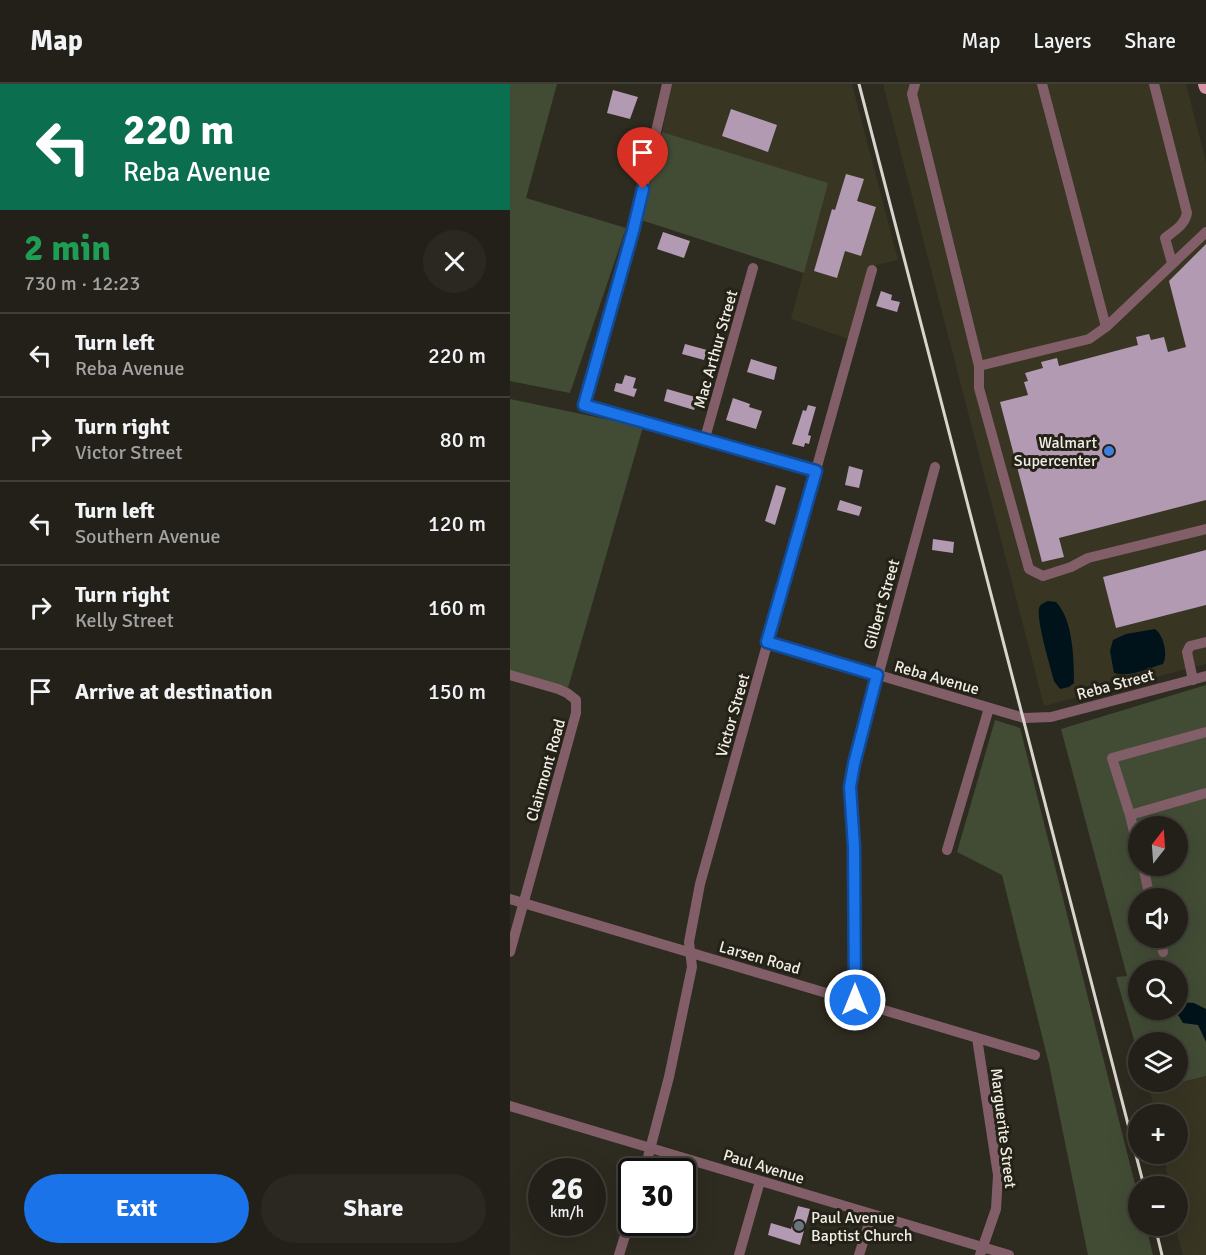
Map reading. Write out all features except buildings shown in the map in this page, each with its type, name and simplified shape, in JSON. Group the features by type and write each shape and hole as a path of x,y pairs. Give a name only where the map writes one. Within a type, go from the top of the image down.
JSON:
{"street":[{"path":"667,84 633,231 584,405 816,471"},
{"path":"915,84 912,94 979,366 979,388 1029,569 1043,576 1071,567 1088,558 1206,529"},
{"path":"1042,84 1106,327"},
{"path":"1154,84 1187,213 1183,224 1165,238 1172,263"},
{"path":"979,366 1089,339 1106,327 1206,232"},
{"name":"Mac Arthur Street","path":"705,438 753,268"},
{"name":"Victor Street","path":"648,1158 669,1077 692,967 688,942 698,894 872,270"},
{"name":"Gilbert Street","path":"855,1000 854,847 850,787 877,675 935,467"},
{"name":"Reba Avenue","path":"767,642 1030,719"},
{"path":"1193,680 1187,652 1190,646 1206,642"},
{"name":"Clairmont Road","path":"510,675 558,689 576,700 576,713 510,952"},
{"name":"Reba Street","path":"1030,719 1051,717 1206,676"},
{"path":"947,850 989,708"},
{"path":"1206,732 1112,758 1130,815 1206,793"},
{"name":"Larsen Road","path":"510,899 1035,1055"},
{"path":"1162,948 1163,952"},
{"name":"Marguerite Street","path":"977,1038 998,1175 996,1209 982,1251"},
{"name":"Paul Avenue","path":"510,1106 872,1214 982,1251 1009,1255"},
{"path":"739,1255 760,1180"},
{"path":"859,1255 872,1214"},
{"path":"619,1255 625,1236"}],"shaded area":[{"path":"672,84 852,84 898,260 869,267 848,339 791,319 827,183 662,132"},
{"path":"883,84 1186,84 1206,162 1206,664 1044,706"},
{"path":"1048,601 1056,602 1062,609 1071,640 1074,683 1060,689 1054,681 1039,619 1040,606"},
{"path":"1155,629 1164,645 1163,664 1132,673 1114,673 1110,651 1113,640 1126,634"},
{"path":"1188,1003 1206,1009 1206,1042 1198,1025 1183,1023 1181,1020 1188,1020"},
{"path":"1206,1076 1206,1255 1183,1255 1178,1236 1188,1236 1188,1176 1167,1176 1166,1164 1188,1164 1188,1104 1153,1104 1150,1092 1188,1092 1188,1080"}],"green space":[{"path":"510,84 557,84 526,198 626,228 570,393 510,381"},
{"path":"662,132 828,183 804,273 641,220"},
{"path":"510,399 643,427 568,688 510,672"},
{"path":"1206,685 1206,1076 1188,1080 1188,1032 1132,1032 1128,1020 1188,1020 1188,960 1128,960 1128,1019 1116,977 1127,976 1061,729"},
{"path":"995,720 1020,728 1128,1156 1128,1164 1133,1176 1128,1176 1128,1236 1148,1236 1153,1255 1088,1255 1049,1064 1002,875 957,852"}],"railway":[{"path":"859,84 1141,1176"},
{"path":"1157,1236 1162,1255"}],"place":[{"name":"Walmart Supercenter","path":"1109,451"},
{"name":"Paul Avenue Baptist Church","path":"799,1226"}],"route":[{"path":"643,189 584,405 816,471 767,642 877,675 850,787 854,847 855,1000"}]}
